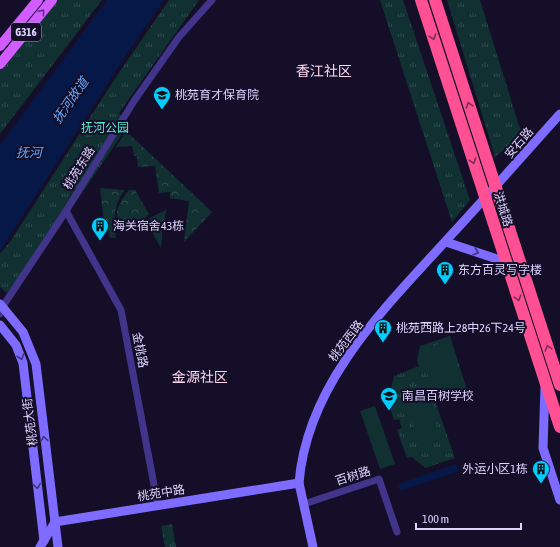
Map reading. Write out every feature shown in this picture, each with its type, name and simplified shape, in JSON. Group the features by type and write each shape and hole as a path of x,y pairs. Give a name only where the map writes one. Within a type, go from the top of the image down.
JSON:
{"highway":[{"name":"洪城路","path":"421,0 560,427"},
{"name":"洪城路","path":"435,0 560,385"}],"main road":[{"name":"G316","path":"0,64 52,0"},
{"name":"G316","path":"0,46 35,1"}],"street":[{"name":"桃苑东路","path":"1,308 66,211 134,101 179,37 212,0"},
{"name":"安石路","path":"495,188 560,114"},
{"name":"桃苑西路","path":"313,547 299,483 300,472 312,422 343,362 394,298 495,188"},
{"name":"金桃路","path":"66,211 121,310 158,506"},
{"path":"446,242 506,262"},
{"name":"桃苑大街","path":"1,308 23,332 36,364 58,547"},
{"name":"桃苑大街","path":"0,325 16,345 23,363 43,545"},
{"path":"545,380 543,448 560,500"},
{"name":"百树路","path":"304,504 379,479 397,532"},
{"name":"桃苑中路","path":"55,522 299,483"},
{"path":"43,545 55,522"}],"green space":[{"path":"55,0 102,0 0,134 0,70"},
{"name":"抚河公园","path":"169,0 199,0 119,113 129,124 63,221 7,293 0,287 0,254 10,242 114,80"},
{"path":"380,0 403,0 470,200 452,222"},
{"path":"447,0 480,0 522,135 495,157"},
{"path":"126,131 212,212 184,242 189,201 170,198 170,192 159,193 155,166 138,167 137,156 134,156 132,146 116,147"},
{"path":"100,188 125,190 118,201 115,212 116,238 110,238 107,227 104,224"},
{"path":"129,190 135,190 149,214 144,219 119,222 117,214 119,205"},
{"path":"167,209 163,223 161,248 146,222"},
{"path":"450,336 467,390 435,401 455,458 425,468 412,457 407,458 397,430 402,428 399,419 394,420 387,399 390,394 394,376 419,366 417,360 420,346"},
{"path":"450,341 465,388 435,398 420,350"},
{"path":"424,388 441,439 421,446 403,395"},
{"path":"375,406 395,464 380,469 360,411"},
{"path":"172,524 176,547 165,547 161,526"}],"water":[{"name":"抚河","path":"107,0 164,0 126,55 0,251 0,145"},
{"path":"456,464 459,471 400,491 398,484"}],"place":[{"name":"桃苑育才保育院","path":"162,110"},
{"name":"海关宿舍43栋","path":"100,241"},
{"name":"东方百灵写字楼","path":"445,285"},
{"name":"桃苑西路上28中26下24号","path":"383,343"},
{"name":"南昌百树学校","path":"389,411"},
{"name":"外运小区1栋","path":"541,484"}],"district":[{"name":"香江社区","path":"324,71"},
{"name":"金源社区","path":"200,377"}],"water label":[{"name":"抚河故道","path":"70,100"}]}
